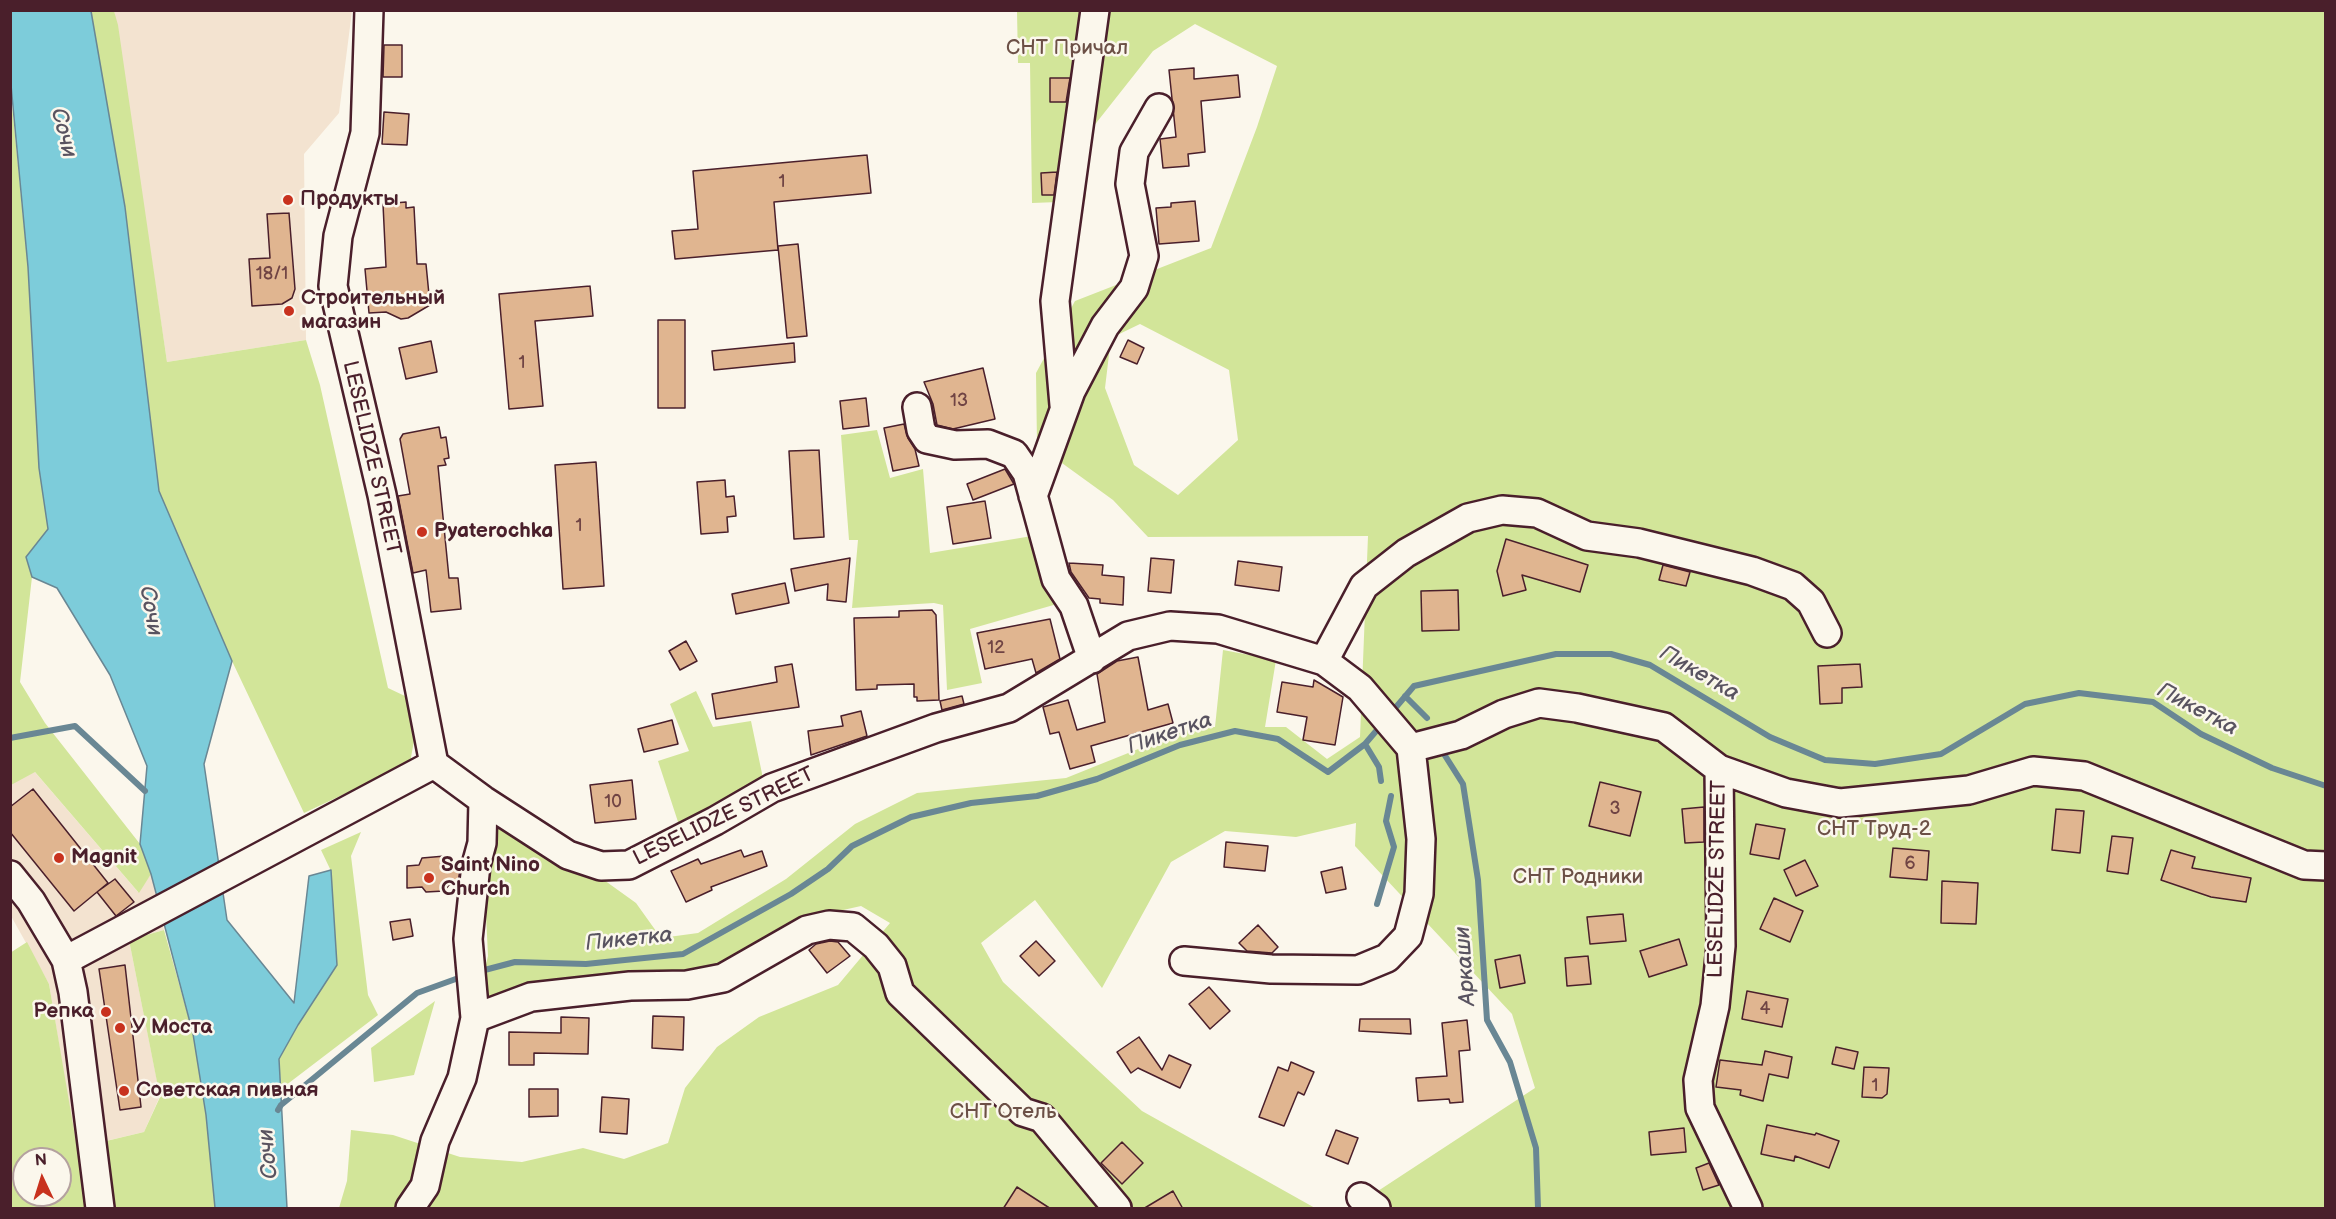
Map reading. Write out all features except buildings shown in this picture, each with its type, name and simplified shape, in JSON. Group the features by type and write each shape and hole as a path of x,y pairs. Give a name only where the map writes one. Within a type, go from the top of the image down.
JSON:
{"street":[{"name":"LESELIDZE STREET","path":"369,10 365,133 338,236 333,286 382,495 435,764 483,800 568,855 601,866 629,865 715,821 772,788 936,728 1009,708 1128,636 1170,626 1218,629 1324,661 1360,688 1411,748 1461,735 1504,714 1539,703 1577,708 1664,727 1719,769 1721,946 1715,1006 1698,1080 1700,1108 1748,1209"},
{"path":"1064,410 1055,302 1095,10"},
{"path":"1033,496 1064,410 1105,326 1134,288 1143,256 1130,184 1134,152 1159,108"},
{"path":"917,407 921,430 927,439 955,445 988,444 1014,454 1027,473 1056,579 1074,606 1092,659"},
{"path":"1324,661 1364,586 1406,553 1468,518 1502,510 1537,513 1587,536 1639,543 1752,570 1793,586 1811,602 1827,633"},
{"path":"1184,961 1271,969 1358,970 1387,958 1408,936 1419,894 1421,838 1411,748"},
{"path":"66,960 153,911 435,764"},
{"path":"1719,769 1786,793 1840,803 1969,790 2033,771 2084,776 2304,865 2325,866"},
{"path":"410,1209 425,1186 435,1141 462,1078 475,1018 468,939 476,865 482,843 483,800"},
{"path":"10,875 31,901 66,960 73,992 100,1209"},
{"path":"475,1018 531,997 630,986 687,985 723,978 807,930 829,925 853,927 876,946 892,966 900,993 1023,1112 1042,1118 1117,1209"}],"shaded area":[{"path":"114,11 352,11 339,113 304,154 306,340 167,362"},
{"path":"34,771 138,892 151,874 164,930 129,940 160,1096 144,1132 76,1148 49,984 11,916 10,785"}],"green space":[{"path":"91,11 114,11 118,25 167,362 306,340 320,385 388,688 407,697 415,735 410,763 304,813 232,661 159,491 125,207"},
{"path":"1017,11 2325,11 2325,1208 1352,1208 1535,1088 1512,1014 1355,846 1356,823 1296,837 1225,831 1171,862 1102,988 1035,900 981,943 1003,982 1142,1111 1315,1208 339,1208 347,1181 351,1130 393,1135 460,1157 522,1162 583,1148 624,1159 668,1143 685,1088 717,1047 759,1017 838,985 890,923 861,906 803,919 721,962 692,971 486,1003 481,985 488,956 485,894 488,817 568,872 597,875 636,903 661,938 698,933 786,879 855,824 917,793 1066,778 1193,727 1215,727 1223,650 1276,660 1265,727 1286,727 1327,759 1360,737 1368,536 1148,537 1113,500 1037,445 1036,373 1075,301 1211,248 1257,127 1277,66 1195,24 1153,51 1093,127 1085,201 1032,203 1030,63 1018,63","holes":["1140,324 1229,370 1238,440 1178,495 1134,465 1105,388 1111,338"]},
{"path":"10,85 28,267 39,468 48,529 26,557 32,577 20,682 45,723 140,844 151,874 139,893 35,772 11,785"},
{"path":"877,430 890,478 923,469 930,553 1038,535 1057,604 970,629 982,683 947,690 943,605 934,603 852,608 858,540 849,540 841,435"},
{"path":"696,691 713,727 751,721 764,783 681,831 658,761 689,751 670,704"},
{"path":"361,832 351,856 368,995 378,1015 281,1089 279,1059 298,1025 331,871 321,850"},
{"path":"164,930 193,1034 206,1115 215,1208 11,1208 10,953 27,942 49,984 77,1148 144,1132 160,1097 129,940"},
{"path":"435,1001 414,1075 374,1082 371,1048"}],"water":[{"name":"Сочи","path":"10,11 91,11 125,207 159,491 232,661 204,764 227,920 294,1003 309,876 331,870 337,965 279,1059 287,1208 215,1208 206,1115 193,1034 151,874 140,844 147,766 110,675 57,588 32,577 26,557 48,529 39,468 28,267 11,85"}],"waterway":[{"name":"Пикетка","path":"1391,713 1414,686 1556,654 1611,654 1650,665 1770,737 1825,760 1875,764 1941,754 2025,704 2079,693 2153,702 2201,734 2272,768 2326,786"},
{"path":"1405,696 1427,718"},
{"name":"Пикетка","path":"477,972 515,962 586,964 683,954 791,894 828,869 852,846 911,817 971,803 1037,796 1097,779 1180,745 1235,731 1278,739 1328,772 1365,744 1383,723"},
{"path":"10,738 75,726 145,791"},
{"path":"1365,744 1379,767 1381,781"},
{"name":"Аркаши","path":"1444,754 1463,784 1478,880 1487,1020 1510,1062 1536,1148 1538,1208"},
{"path":"1377,904 1394,847 1386,821 1391,796"},
{"name":"Пикетка","path":"278,1110 281,1105 417,993 464,976"}],"place":[{"name":"Продукты","path":"288,200"},
{"name":"Строительный магазин","path":"289,311"},
{"name":"Pyaterochka","path":"422,532"},
{"name":"Magnit","path":"59,858"},
{"name":"Saint Nino Church","path":"429,878"},
{"name":"Репка","path":"106,1012"},
{"name":"У Моста","path":"120,1028"},
{"name":"Советская пивная","path":"124,1091"}],"park label":[{"name":"СНТ Причал","path":"1067,49"},
{"name":"СНТ Труд-2","path":"1874,830"},
{"name":"СНТ Родники","path":"1578,878"},
{"name":"СНТ Отель","path":"1003,1113"}]}
